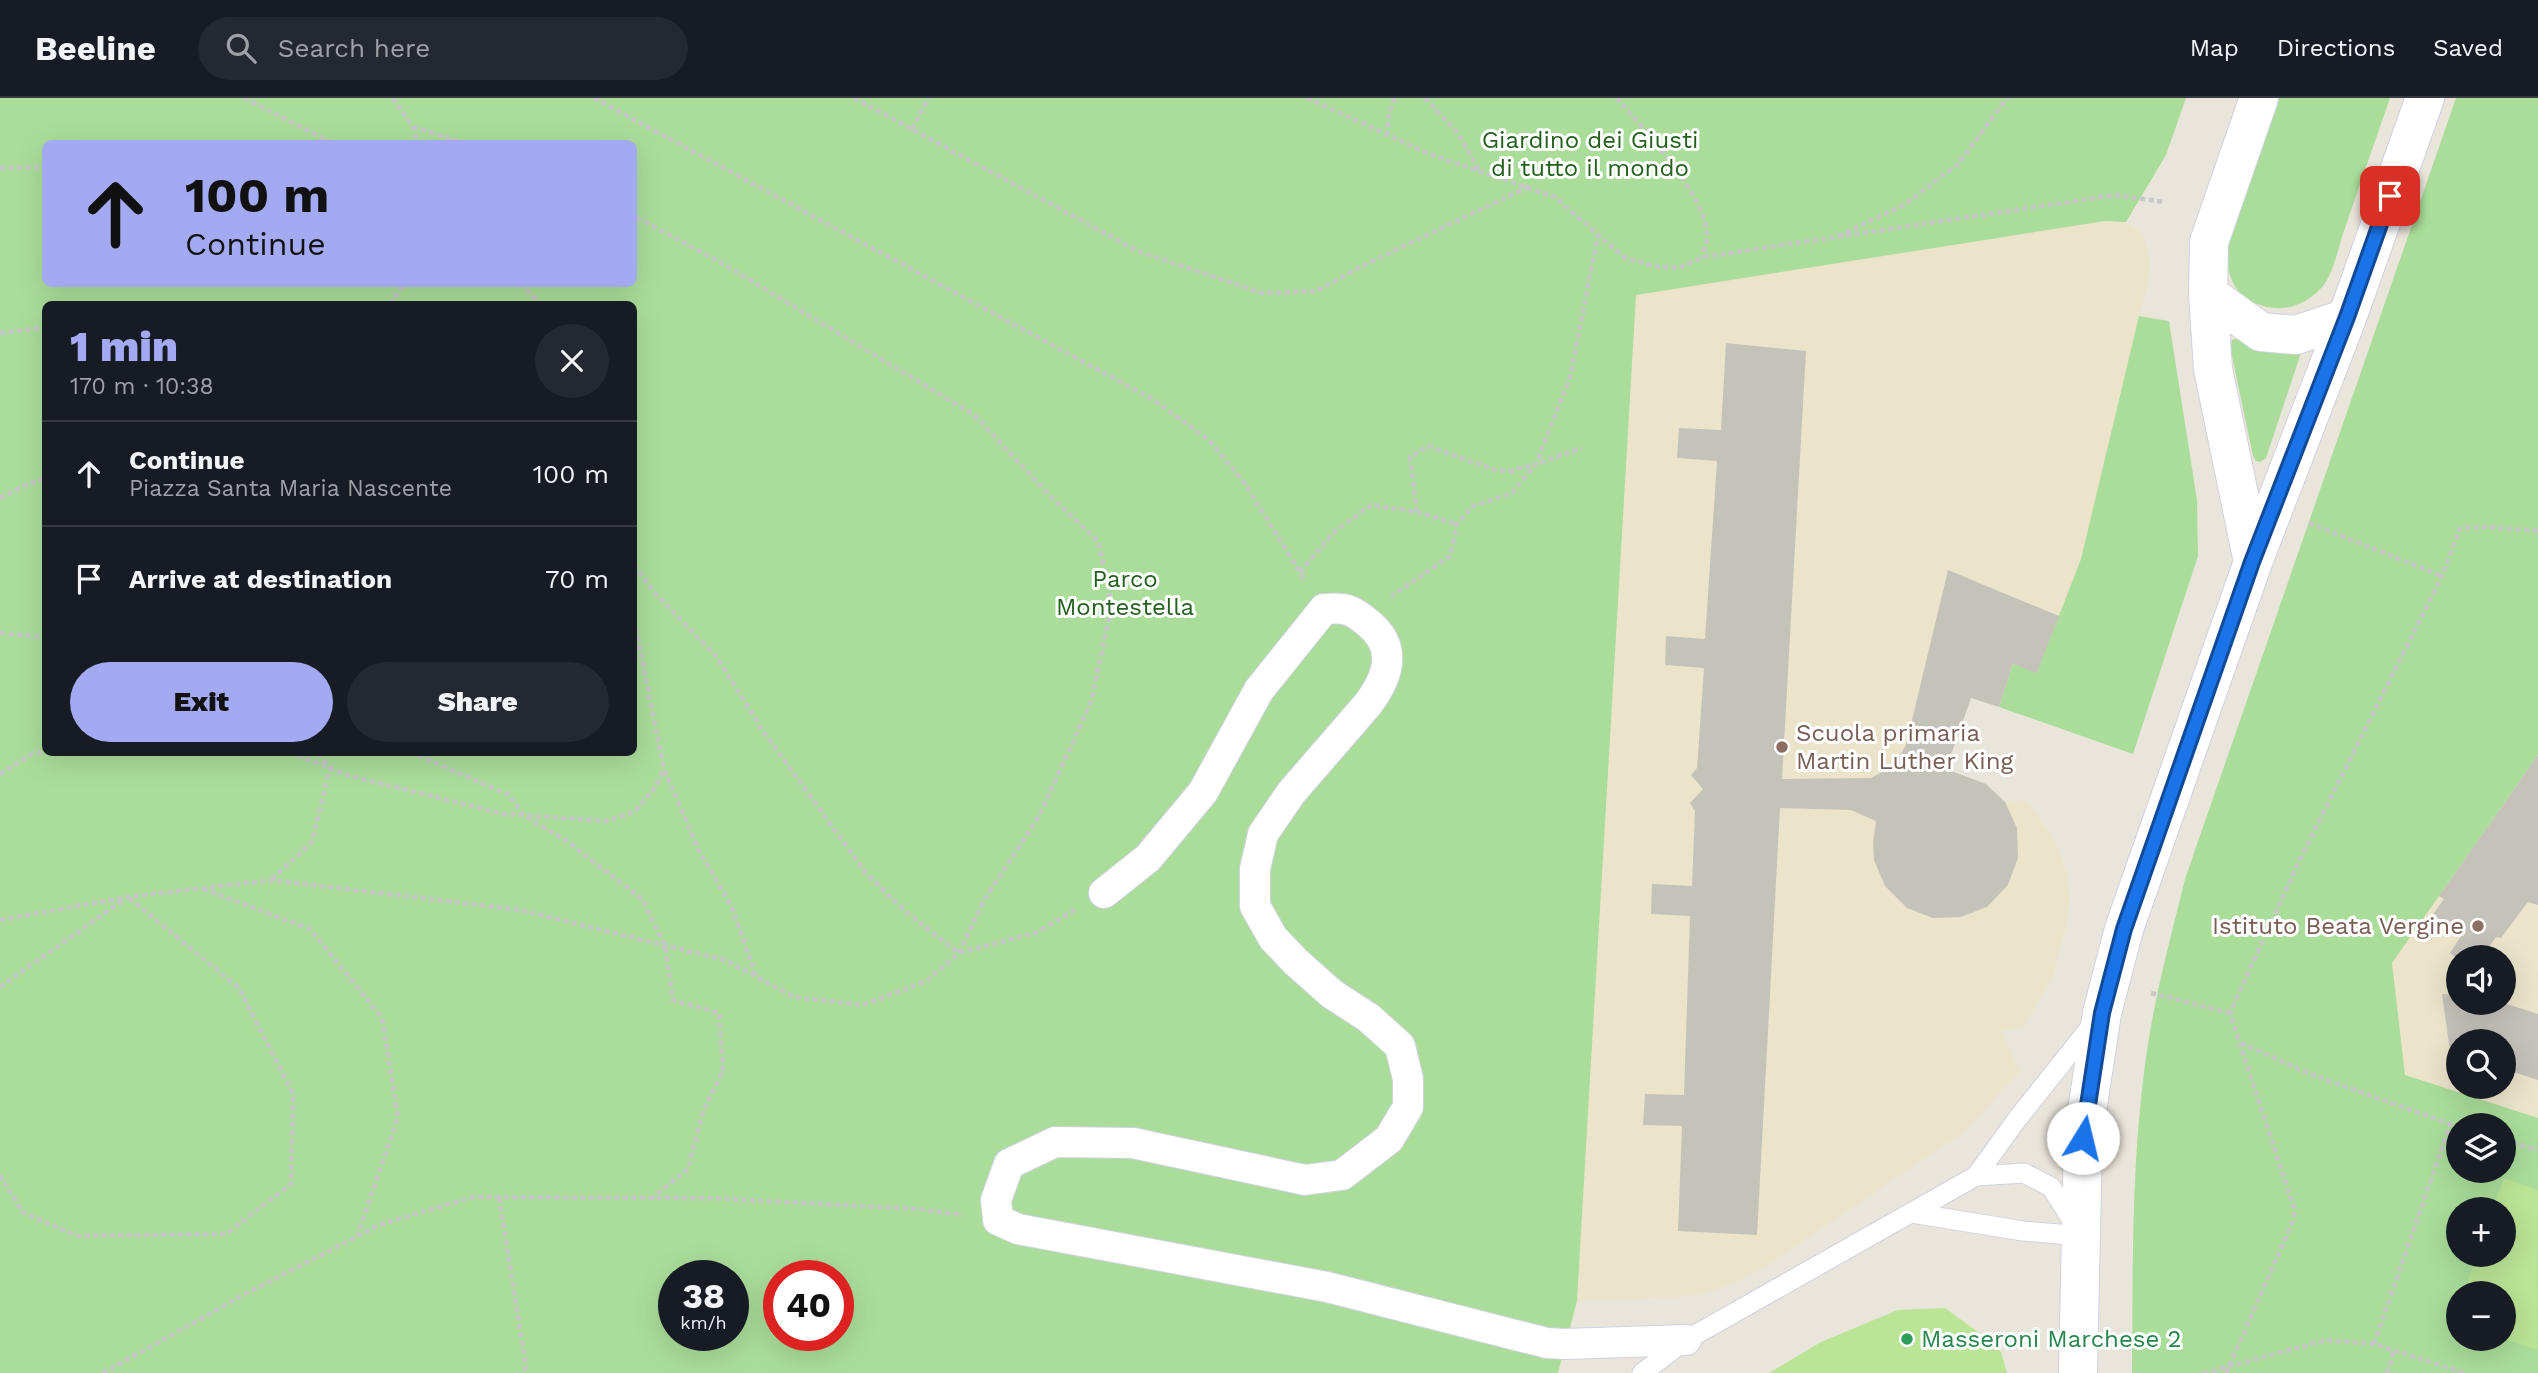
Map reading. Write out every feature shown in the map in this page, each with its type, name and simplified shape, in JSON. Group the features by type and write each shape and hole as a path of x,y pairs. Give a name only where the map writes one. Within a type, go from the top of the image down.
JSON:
{"street":[{"path":"2252,562 2213,369 2208,294 2209,242 2259,98"},
{"path":"2078,1373 2083,1138 2102,1013 2132,904 2252,562 2347,317 2425,98"},
{"path":"2208,294 2261,332 2296,335 2347,317"},
{"path":"1104,892 1147,858 1203,792 1259,690 1324,609 1344,607 1360,616 1379,631 1387,650 1386,673 1379,689 1291,793 1263,834 1255,869 1255,906 1273,938 1296,962 1332,994 1369,1018 1399,1046 1408,1079 1408,1107 1389,1139 1342,1175 1305,1180 1132,1143 1055,1142 1009,1164 996,1200 998,1220 1018,1229 1327,1287 1547,1343 1686,1340"}],"lane":[{"path":"1976,1177 2018,1118 2102,1013"},
{"path":"1642,1373 1686,1340 1976,1177 2024,1173 2051,1187 2082,1236"},
{"path":"1912,1213 2023,1231 2082,1236"}],"path":[{"path":"244,98 326,140"},
{"path":"393,98 413,127 417,140"},
{"path":"594,98 1154,400 1209,440 1245,485 1300,572 1335,531 1371,505 1417,512 1457,524"},
{"path":"854,98 1138,251 1262,293 1317,291 1358,268 1529,186"},
{"path":"912,129 929,98"},
{"path":"1307,98 1387,136 1555,197 1625,258 1655,266 1679,268 1703,257 1831,240 2115,195 2164,202"},
{"path":"1387,136 1389,113 1395,98"},
{"path":"1425,98 1456,131 1480,171"},
{"path":"1618,98 1669,160 1701,210 1707,235 1703,257"},
{"path":"1831,240 1904,205 1959,163 2007,98"},
{"path":"413,127 455,140"},
{"path":"0,168 42,167"},
{"path":"0,920 128,897 272,880 520,910 725,960 794,997 863,1005 927,981 959,953 983,902 1039,816 1091,702 1111,604 1098,541 974,415 720,262 637,218"},
{"path":"1379,631 1393,595 1450,556 1457,524 1473,506 1512,494 1536,464 1570,377 1598,234"},
{"path":"523,287 538,301"},
{"path":"0,333 42,328"},
{"path":"1417,512 1410,457 1428,446 1495,470 1511,471 1582,448"},
{"path":"0,498 42,479"},
{"path":"2273,508 2442,576"},
{"path":"2226,1373 2294,1219 2294,1208 2230,1013 2300,859 2442,576 2460,528 2490,527 2538,531"},
{"path":"637,569 654,592 716,656 765,734 866,873 906,912 959,953"},
{"path":"0,633 42,638"},
{"path":"637,638 664,769 699,851 732,905 757,977"},
{"path":"0,774 32,754 42,752"},
{"path":"300,756 350,776 504,814 606,821 634,811 655,788 664,769"},
{"path":"321,756 330,768"},
{"path":"420,756 509,795 523,815 565,840 642,899 664,946 673,1000 719,1013 723,1071 704,1111 688,1170 651,1199"},
{"path":"272,880 312,842 330,768"},
{"path":"202,888 310,929 382,1018 398,1117 358,1236"},
{"path":"959,953 1038,932 1104,892"},
{"path":"0,987 128,897"},
{"path":"0,1175 22,1212 78,1236 226,1234 291,1184 293,1094 239,988 128,897"},
{"path":"2151,993 2230,1013"},
{"path":"2240,1043 2310,1074 2446,1123"},
{"path":"2374,1344 2446,1139"},
{"path":"2516,1144 2538,1150"},
{"path":"103,1373 248,1292 381,1224 473,1197 709,1198 903,1208 998,1220"},
{"path":"499,1198 526,1367 521,1373"},
{"path":"2204,1373 2327,1340 2374,1344 2465,1373"},
{"path":"2386,1373 2395,1350"}],"shaded area":[{"name":"Scuola primaria Martin Luther King","path":"2105,221 2126,222 2142,233 2149,253 2149,277 2081,559 2037,673 1999,707 1971,698 1946,769 1986,784 2005,802 2027,800 2049,832 2067,873 2070,898 2066,927 2053,976 2024,1027 2001,1031 2020,1071 1965,1131 1765,1267 1733,1284 1702,1294 1679,1297 1577,1301 1636,295"},
{"name":"Istituto Beata Vergine","path":"2538,755 2538,1118 2479,1099 2516,1099 2516,1029 2446,1029 2446,1088 2405,1075 2392,963"}],"green space":[{"name":"Parco Montestella","path":"0,98 2186,98 2166,155 2126,222 2105,221 1636,295 1577,1301 1558,1373 0,1373"},
{"path":"2276,98 2390,98 2327,280 2308,299 2283,308 2255,303 2240,293 2231,279 2225,245"},
{"path":"2456,98 2538,98 2538,755 2392,963 2405,1075 2446,1088 2446,1099 2479,1099 2538,1118 2538,1373 2132,1373 2137,1142 2145,1065 2162,971 2185,879"},
{"path":"2139,316 2169,321 2197,500 2198,556 2133,754 1999,707 2013,664 2037,672 2081,559"},
{"path":"2238,338 2301,353 2266,458 2260,462 2253,456 2230,347 2232,340"},
{"path":"2516,1182 2538,1190 2537,1350 2516,1343 2516,1281 2468,1281 2473,1267 2516,1267 2516,1197 2497,1197 2502,1183"},
{"name":"Masseroni Marchese 2","path":"1945,1308 2001,1352 2007,1373 1769,1373 1821,1342 1898,1310"}],"building":[{"path":"1726,343 1806,351 1782,779 1871,778 1897,760 1906,745 1948,570 2059,616 2037,673 2013,664 1999,707 1971,698 1946,769 1986,784 2005,802 2017,828 2018,858 2008,885 1987,907 1961,917 1933,918 1907,908 1885,886 1874,860 1876,821 1851,810 1780,808 1757,1235 1678,1231 1682,1126 1643,1125 1645,1094 1684,1095 1690,916 1651,914 1652,884 1692,886 1695,811 1690,803 1703,789 1691,775 1697,768 1704,668 1665,665 1666,636 1705,639 1717,461 1677,458 1679,428 1721,430"},
{"path":"2538,755 2538,905 2528,902 2501,938 2496,937 2490,945 2455,945 2461,936 2433,914 2444,899 2439,896"},
{"path":"2442,994 2446,994 2446,1015 2516,1015 2516,1007 2538,1014 2538,1080 2516,1073 2516,1029 2447,1029"}],"place":[{"name":"Scuola primaria Martin Luther King","path":"1782,747"},
{"name":"Istituto Beata Vergine","path":"2478,926"},
{"name":"Masseroni Marchese 2","path":"1907,1339"}],"route":[{"path":"2083,1138 2102,1013 2124,929 2252,562 2347,317 2390,196"}],"park label":[{"name":"Giardino dei Giusti di tutto il mondo","path":"1590,154"}]}
